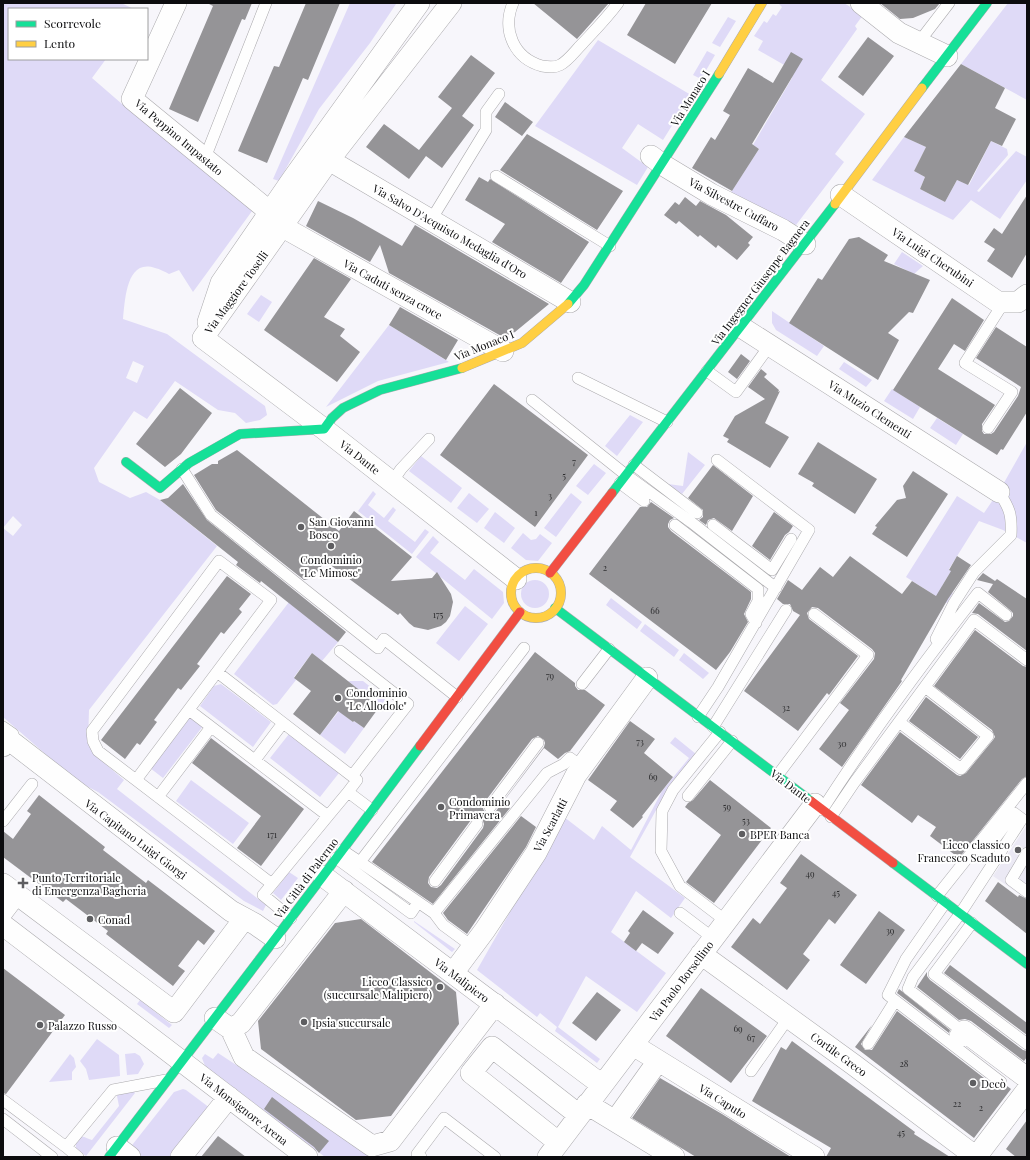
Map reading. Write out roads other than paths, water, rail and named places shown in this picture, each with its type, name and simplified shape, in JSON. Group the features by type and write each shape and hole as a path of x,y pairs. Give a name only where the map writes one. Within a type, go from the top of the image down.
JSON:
{"main road":[{"name":"Via Ingegner Giuseppe Bagnera","path":"550,573 805,244 987,3"},
{"name":"Via Monaco I","path":"324,429 332,418 343,408 380,390 457,370 522,343 570,302 584,285 610,246 657,161 760,6"},
{"path":"126,462 160,488 189,463 240,434 324,429"},
{"path":"530,569 537,569 550,573 560,590 560,596 555,608 551,613 538,618 532,618 520,612 515,607 511,594 511,588 516,579 530,569"},
{"name":"Via Dante","path":"555,608 1027,964"},
{"name":"Via Città di Palermo","path":"118,1154 182,1061 223,1023 275,938 520,612"}],"street":[{"name":"Via Peppino Impastato","path":"176,3 132,99 205,158 276,219"},
{"name":"Via Maggiore Toselli","path":"203,338 276,219 419,3"},
{"name":"Via Maggiore Toselli","path":"276,219 329,160 451,3"},
{"path":"861,3 899,33 947,56"},
{"name":"Via Salvo D'Acquisto Medaglia d'Oro","path":"329,160 570,302"},
{"name":"Via Silvestre Cuffaro","path":"657,161 711,194 783,230 805,244"},
{"name":"Via Luigi Cherubini","path":"841,195 998,302 1004,302"},
{"name":"Via Caduti senza croce","path":"276,219 503,351"},
{"path":"1004,302 1018,302 1027,295"},
{"name":"Via Muzio Clementi","path":"741,326 998,492"},
{"name":"Via Dante","path":"203,338 324,429 516,579"},
{"name":"Via Scarlatti","path":"453,973 473,947 536,852 576,774 647,678"},
{"name":"Via Capitano Luigi Giorgi","path":"5,737 231,911 255,924 275,938"},
{"name":"Via Paolo Borsellino","path":"553,1150 726,921 818,807"},
{"name":"Via Malipiero","path":"323,876 602,1085"},
{"path":"3,911 10,889 174,1012 244,919"},
{"path":"223,1023 241,1023 344,891"},
{"path":"3,925 182,1061"},
{"name":"Cortile Greco","path":"707,946 789,1017 976,1157"},
{"path":"110,1006 130,979"},
{"path":"223,1023 244,1057 372,1146 390,1141 495,1004"},
{"path":"959,1032 964,1031 1027,1078"},
{"name":"Via Caputo","path":"633,1045 814,1157"},
{"path":"553,1150 471,1073 492,1047 583,1109 614,1121 674,1157"},
{"name":"Via Monsignore Arena","path":"182,1061 307,1157"},
{"path":"614,1121 658,1061"},
{"path":"976,1157 1027,1090"},
{"path":"181,1157 229,1098"}],"lane":[{"path":"205,158 266,3"},
{"path":"513,3 509,12 510,38 517,50 526,58 536,64 549,68 559,65 570,57 609,15 618,3"},
{"path":"748,3 760,6"},
{"path":"919,42 949,3"},
{"path":"431,220 486,130 486,112 499,94"},
{"path":"496,176 610,246"},
{"path":"988,428 1015,394 965,363 1004,302"},
{"path":"707,371 736,392 770,345"},
{"path":"578,378 667,422"},
{"path":"532,400 623,479 644,501"},
{"path":"392,482 401,469 429,439"},
{"path":"698,716 718,687 809,530 717,460"},
{"path":"634,465 697,513"},
{"path":"182,469 211,515 378,648 384,639 457,697"},
{"path":"623,479 691,522 776,588"},
{"path":"924,663 954,603 974,572 1011,535 1011,521 1008,507 998,492"},
{"path":"675,525 758,589 758,601 751,614 756,622"},
{"path":"713,526 772,570 791,539"},
{"path":"136,780 271,600 219,561 92,731 93,741 98,751 272,884"},
{"path":"818,807 843,777 924,663 978,593 1006,614"},
{"path":"726,921 680,886 661,851 662,811 674,790 716,730 786,610"},
{"path":"777,776 868,655 814,614"},
{"path":"831,817 854,783 974,620 1027,660"},
{"path":"360,862 524,648"},
{"path":"582,684 609,649"},
{"path":"340,651 408,704 352,776"},
{"path":"217,672 357,780 263,895 291,918"},
{"path":"899,722 961,770 988,736 925,687"},
{"path":"189,710 328,816"},
{"path":"255,760 283,723"},
{"path":"158,796 211,727"},
{"path":"688,796 732,741"},
{"path":"490,807 538,743"},
{"path":"434,913 547,773 564,764 570,758 582,767"},
{"path":"1001,1082 888,995 906,958 941,899 1027,783"},
{"path":"3,821 32,784"},
{"path":"348,792 372,810"},
{"path":"959,1032 908,989 912,977 960,914 1022,820 1014,813 983,855"},
{"path":"435,881 477,824"},
{"path":"1027,853 1010,880 1027,892"},
{"path":"339,854 360,862 434,913 443,925 473,947"},
{"path":"339,854 411,913 415,907"},
{"path":"680,913 707,946"},
{"path":"972,923 934,974 1027,1044"},
{"path":"868,1044 895,1000"},
{"path":"751,1071 789,1017"},
{"path":"66,1148 113,1090 168,1080"},
{"path":"3,1100 78,1157"},
{"path":"421,1157 417,1154 444,1118 495,1157"},
{"path":"3,1119 52,1157"}],"place":[{"name":"San Giovanni Bosco","path":"301,527"},
{"name":"Condominio \"Le Mimose\"","path":"331,546"},
{"name":"Condominio \"Le Allodole\"","path":"338,698"},
{"name":"Condominio Primavera","path":"441,807"},
{"name":"BPER Banca","path":"742,834"},
{"name":"Liceo classico Francesco Scaduto","path":"1018,850"},
{"name":"Punto Territoriale di Emergenza Bagheria","path":"23,883"},
{"name":"Conad","path":"90,919"},
{"name":"Liceo Classico (succursale Malipiero)","path":"440,987"},
{"name":"Ipsia succursale","path":"304,1022"},
{"name":"Palazzo Russo","path":"40,1025"},
{"name":"Decò","path":"973,1083"}]}
